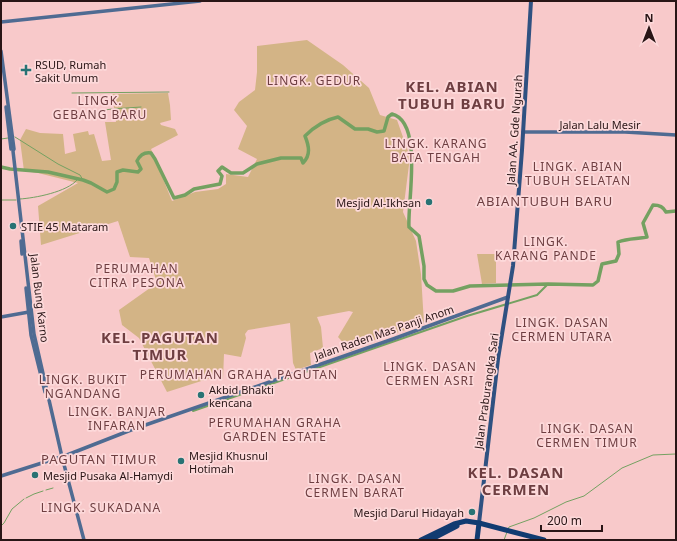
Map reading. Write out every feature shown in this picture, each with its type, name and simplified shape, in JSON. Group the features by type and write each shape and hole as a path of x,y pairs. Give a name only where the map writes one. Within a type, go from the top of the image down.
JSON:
{"highway":[{"path":"421,540 458,523 466,521 544,540"},
{"path":"430,540 463,524 479,524"},
{"path":"477,540 479,524"}],"main road":[{"name":"Jalan AA. Gde Ngurah","path":"510,285 516,230 531,1"},
{"name":"Jalan Praburangka Sari","path":"479,524 498,358 510,285"}],"street":[{"path":"1,22 200,1"},
{"path":"1,51 11,137"},
{"path":"1,66 11,137"},
{"name":"Jalan Lalu Mesir","path":"523,132 625,132 676,135"},
{"name":"Jalan Bung Karno","path":"11,137 14,149 16,184 29,312 47,397 84,540"},
{"name":"Jalan Raden Mas Panji Anom","path":"1,476 62,457 131,430 507,301"},
{"path":"1,317 29,312"},
{"name":"Jalan Bung Karno","path":"39,362 60,449"}],"shaded area":[{"path":"307,40 343,65 369,88 380,115 397,120 410,157 403,212 416,241 421,274 424,324 365,343 351,351 338,337 353,312 349,311 317,317 321,327 323,348 310,353 311,365 296,370 293,363 290,323 248,330 245,334 246,338 241,357 224,354 223,379 217,376 167,392 139,338 122,325 119,310 157,283 149,258 130,257 118,221 41,245 38,206 78,183 24,171 20,140 26,129 40,133 63,134 65,154 76,151 73,134 88,131 89,135 94,134 102,161 111,160 105,122 116,122 112,94 168,93 171,120 160,123 161,125 175,129 178,135 151,149 172,201 195,192 218,189 226,184 226,174 248,177 257,159 238,149 247,126 234,110 239,102 255,90 257,46"},
{"path":"477,254 496,254 496,283 482,284"}],"waterway":[{"path":"72,93 169,92"},
{"path":"105,110 141,107"},
{"path":"1,167 48,172 83,180 107,192 114,189 117,182 117,172 123,170 138,172 141,169 137,161 138,159 145,154 151,153 174,198 185,195 194,189 220,184 222,176 218,171 222,167 231,173 243,173 257,164 281,158 301,158 303,163 308,154 308,143 305,136 316,126 328,120 338,117 355,129 368,129 377,132 384,131 388,117 392,114 402,120 408,132 412,165 409,227 419,236 424,266 424,279 427,285 436,291 453,291 470,286 548,284 593,285 598,281 602,264 616,261 619,254 618,242 647,237 643,223 653,205 658,205 666,212 676,211"},
{"path":"15,137 58,164 80,175 83,180"},
{"path":"1,139 8,138"},
{"path":"20,199 42,196 59,191 77,180"},
{"path":"1,200 16,200"},
{"path":"193,411 467,316 537,295 548,284"},
{"path":"508,529 509,527 534,518 566,502 584,496 622,468 653,455 676,454"},
{"path":"46,490 53,488"},
{"path":"26,498 43,491"},
{"path":"1,526 12,509 24,499"},
{"path":"504,540 507,532"}],"place":[{"name":"RSUD, Rumah Sakit Umum","path":"26,70"},
{"name":"Mesjid Al-Ikhsan","path":"429,202"},
{"name":"STIE 45 Mataram","path":"13,226"},
{"name":"Akbid Bhakti kencana","path":"201,395"},
{"name":"Mesjid Khusnul Hotimah","path":"181,461"},
{"name":"Mesjid Pusaka Al-Hamydi","path":"35,475"},
{"name":"Mesjid Darul Hidayah","path":"472,512"}],"district":[{"name":"LINGK. GEDUR","path":"314,80"},
{"name":"KEL. ABIAN TUBUH BARU","path":"452,94"},
{"name":"LINGK. GEBANG BARU","path":"100,107"},
{"name":"LINGK. KARANG BATA TENGAH","path":"436,150"},
{"name":"LINGK. ABIAN TUBUH SELATAN","path":"578,173"},
{"name":"ABIANTUBUH BARU","path":"545,201"},
{"name":"LINGK. KARANG PANDE","path":"546,248"},
{"name":"PERUMAHAN CITRA PESONA","path":"137,275"},
{"name":"LINGK. DASAN CERMEN UTARA","path":"562,329"},
{"name":"KEL. PAGUTAN TIMUR","path":"160,346"},
{"name":"LINGK. DASAN CERMEN ASRI","path":"430,373"},
{"name":"PERUMAHAN GRAHA PAGUTAN","path":"239,374"},
{"name":"LINGK. BUKIT NGANDANG","path":"83,386"},
{"name":"LINGK. BANJAR INFARAN","path":"117,418"},
{"name":"PERUMAHAN GRAHA GARDEN ESTATE","path":"275,429"},
{"name":"LINGK. DASAN CERMEN TIMUR","path":"587,435"},
{"name":"PAGUTAN TIMUR","path":"99,459"},
{"name":"KEL. DASAN CERMEN","path":"516,480"},
{"name":"LINGK. DASAN CERMEN BARAT","path":"355,485"},
{"name":"LINGK. SUKADANA","path":"101,507"}]}
